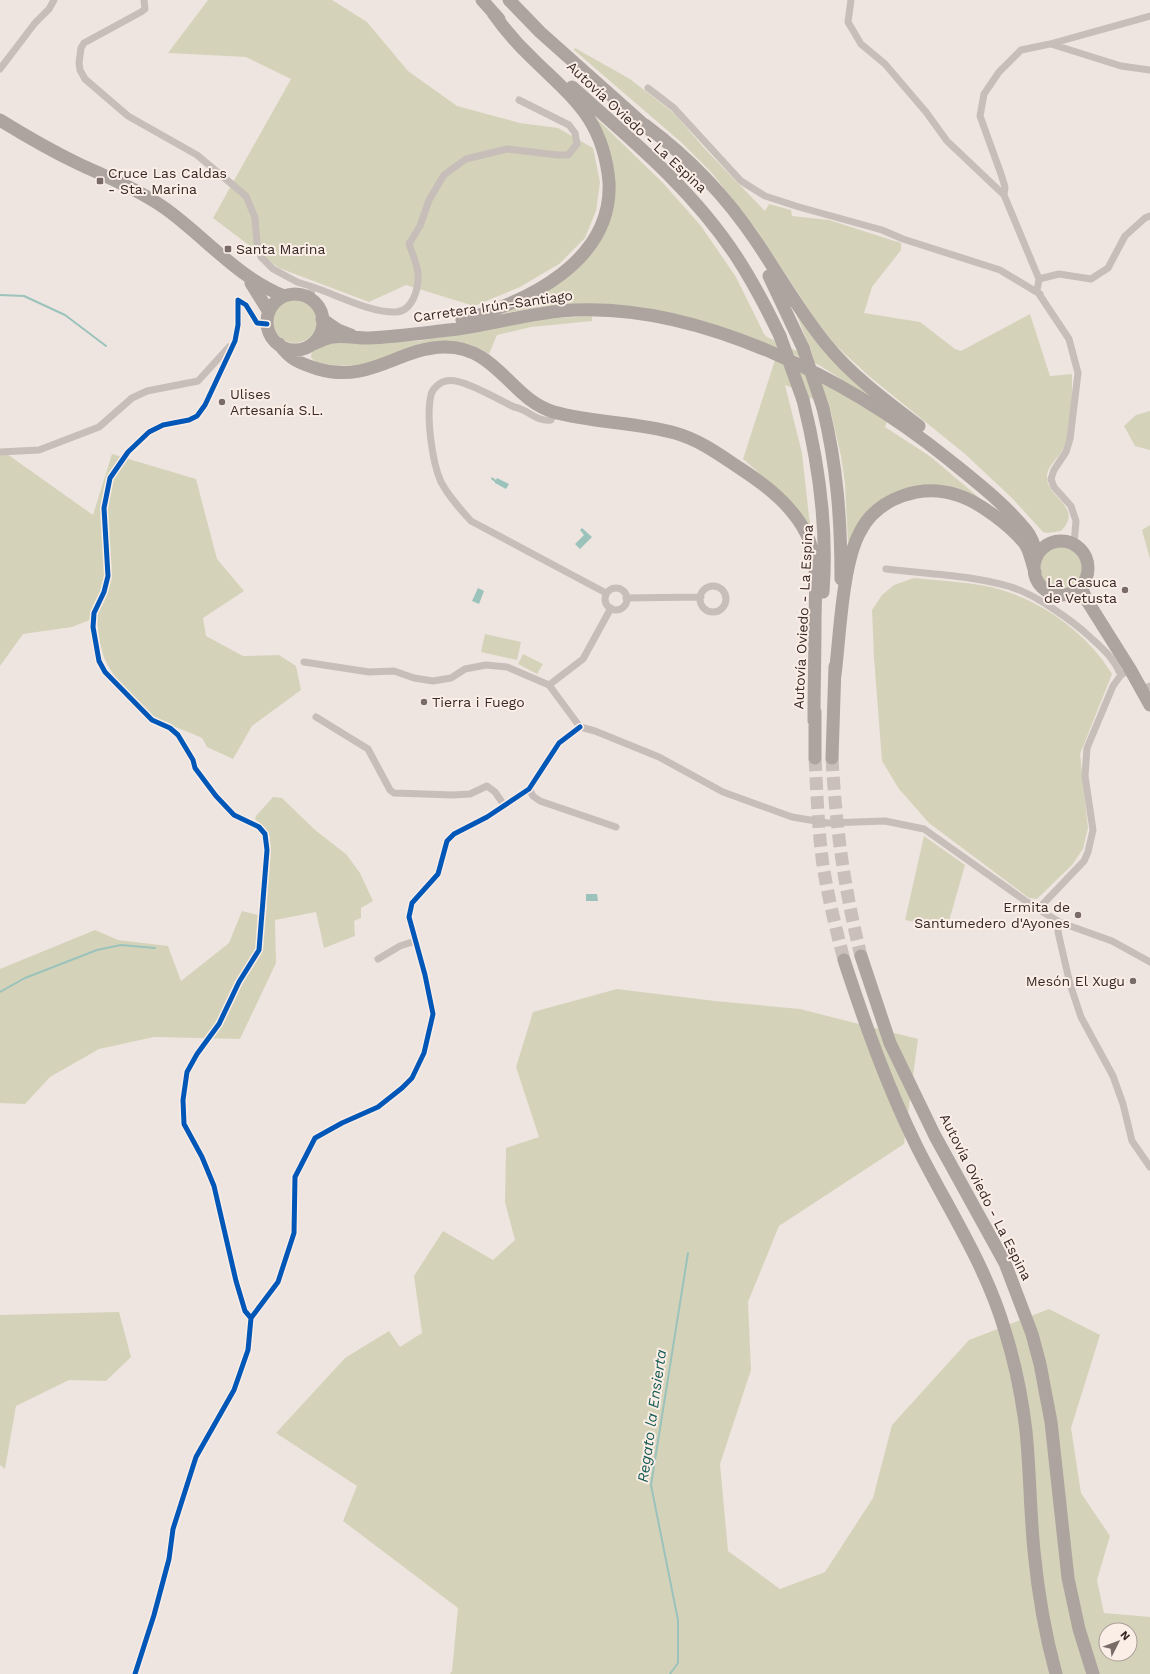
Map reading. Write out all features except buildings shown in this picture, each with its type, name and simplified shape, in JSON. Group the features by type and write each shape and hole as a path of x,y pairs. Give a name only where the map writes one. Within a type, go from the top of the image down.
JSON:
{"highway":[{"name":"Autovía Oviedo - La Espina","path":"482,0 527,47 632,141 689,197 736,256 765,305 780,336 803,400 819,474 824,529 824,566 814,721 815,758"},
{"name":"Autovía Oviedo - La Espina","path":"509,0 540,32 645,125 705,184 748,240 770,278 803,348 823,408 835,464 840,521 841,583 835,675 832,758"},
{"path":"420,333 504,306 536,290 564,273 584,254 592,243 606,212 609,191 605,154 599,137 589,119 577,103 512,39 493,13"},
{"path":"0,120 59,154 135,190 166,209 246,276 264,288 284,296"},
{"path":"645,125 672,145 732,208 756,240 800,310 826,345 859,378 973,471 994,498"},
{"path":"246,276 259,293 268,318 272,337 286,354 300,364 329,372 351,373 380,366 427,349 445,347 464,349 487,360 538,405 555,412 682,435 709,448 745,471 791,509 808,537 815,578 814,721"},
{"path":"268,318 275,303 284,296 298,293 312,292 322,312 322,328 319,337 309,346 297,350 279,344"},
{"name":"Carretera Irún-Santiago","path":"309,346 332,337 367,338 420,333 453,329 536,314 574,310 638,313 694,326 777,354 838,384 918,436 994,498 1027,531 1037,556"},
{"name":"Carretera Irún-Santiago","path":"322,319 338,330 355,337"},
{"path":"309,346 309,360 313,367"},
{"path":"835,675 846,587 856,541 865,522 883,505 896,498 908,494 929,491 957,495 1005,523 1026,544 1038,582 1052,593 1067,594 1076,591 1087,576 1087,561 1083,552 1074,544 1065,541 1056,542 1047,545 1037,556 1035,572"},
{"name":"Carretera Irún-Santiago","path":"1027,531 1056,542"},
{"path":"1081,586 1126,672 1146,687 1150,705"},
{"path":"1067,594 1094,613"},
{"name":"Autovía Oviedo - La Espina","path":"861,956 890,1043 935,1136 1005,1263 1032,1334 1042,1371 1051,1422 1068,1578 1079,1629 1093,1674"},
{"path":"844,960 877,1058 890,1090 918,1149 974,1255 1005,1328 1015,1368 1026,1432 1034,1551 1042,1611 1056,1674"}],"street":[{"path":"0,69 35,23 49,9 54,0"},
{"path":"144,0 145,9 141,12 84,43 81,48 79,63 85,79 128,116 197,155 246,196 255,218 257,243 261,257 273,269 298,282 312,292 378,310 398,312 412,302 417,288 418,272 408,244 420,226 429,200 444,175 466,159 507,149 558,156 568,155 577,144 575,133 568,125 519,100"},
{"path":"851,0 848,22 860,44 885,64 926,112 948,141 1004,195 1039,279 1037,291 1069,338 1078,374 1070,439 1066,452 1054,470 1051,479 1054,487 1071,506 1076,521 1074,544"},
{"path":"1004,195 1005,187 1003,180 980,116 984,94 999,72 1021,50 1050,44 1150,16"},
{"path":"1050,44 1121,66 1150,70"},
{"path":"648,88 674,108 741,181 765,196 882,230 902,239 1000,270 1040,294"},
{"path":"1039,279 1059,274 1091,279 1108,268 1125,236 1145,218 1150,216"},
{"path":"251,1318 245,1311 236,1281 214,1186 202,1157 184,1124 183,1100 187,1072 197,1054 219,1024 239,982 259,950 267,850 265,834 260,826 234,815 216,796 196,768 178,735 170,728 152,720 105,672 100,661 93,627 97,604 104,592 108,576 104,508 110,478 128,452 149,432 163,425 188,420 197,416 205,405 235,341 238,325 238,300 246,305 256,323 268,318"},
{"path":"0,452 39,450 71,439 99,427 132,398 147,391 198,381 235,341"},
{"path":"555,412 551,420 543,421 522,408 514,407 459,381 446,380 439,384 431,394 430,424 433,456 441,482 455,505 471,521 606,594"},
{"path":"886,569 943,575 1012,587 1050,607 1081,628 1126,672 1113,686 1087,748 1085,776 1093,830 1092,843 1084,861 1040,909"},
{"path":"618,588 624,593 626,598 623,607 615,610 606,603 606,594 611,589 618,588"},
{"path":"626,598 701,597"},
{"path":"549,685 583,659 611,608"},
{"path":"304,662 368,672 394,671 414,678 433,681 451,678 465,669 486,665 507,667 549,685 580,727 595,731 659,756 723,792 792,816 828,823 885,821 924,829 1027,902 1059,922 1112,940 1150,962"},
{"path":"316,717 368,749 390,790 394,792 453,795 470,794 487,786 495,792 504,805"},
{"path":"135,1674 154,1615 169,1559 173,1529 196,1457 234,1390 248,1350 251,1318 278,1282 294,1233 295,1177 315,1138 342,1123 378,1107 412,1078 424,1053 433,1014 425,974 409,917 412,903 438,874 447,841 454,834 487,817 529,789 559,743 580,727"},
{"path":"529,789 533,796 540,801 616,827"},
{"path":"1059,922 1058,932 1070,984 1081,1017 1113,1076 1123,1104 1132,1141 1150,1167"},
{"path":"378,959 400,946 415,941"}],"green space":[{"path":"208,0 332,0 367,22 408,71 457,106 520,123 558,128 593,148 600,182 596,211 585,238 559,264 520,287 474,306 406,285 369,302 279,268 213,218 291,79 246,57 168,53"},
{"path":"575,48 630,79 675,114 705,149 765,211 769,204 791,210 792,216 829,220 901,243 901,250 872,287 864,313 920,322 955,349 961,351 1030,314 1050,376 1072,374 1069,433 1063,449 1049,468 1047,475 1048,483 1067,508 1069,515 1067,522 1061,531 1048,533 1043,532 1012,498 965,454 870,377 834,344 815,319 754,226 711,172 682,143 574,50"},
{"path":"594,116 663,183 701,226 736,277 764,334 767,337 814,359 796,313 886,408 819,365 747,336 676,314 638,307 597,304 541,307 488,316 553,285 609,213"},
{"path":"295,299 307,303 313,309 317,321 313,333 307,339 295,343 283,339 277,333 273,321 277,309 283,303"},
{"path":"592,316 592,321 531,327 497,335 489,354 467,344 442,341 385,360 355,365 341,366 315,362 311,357 312,350 330,342 419,341 543,319"},
{"path":"775,360 824,383 887,421 885,427 931,457 990,507 915,487 848,543 845,484 841,456 829,404 808,397 807,394 785,385 802,453 809,517 813,537 803,517 791,501 762,479 758,472 743,459"},
{"path":"1150,411 1150,450 1135,446 1124,426 1136,415"},
{"path":"0,449 93,515 112,454 196,479 217,559 244,591 203,618 206,636 243,656 279,655 296,666 301,690 252,726 233,759 207,747 202,738 157,719 146,710 112,672 107,663 100,644 97,617 72,627 23,634 0,666"},
{"path":"1150,525 1150,559 1142,530"},
{"path":"1057,547 1065,547 1073,550 1079,556 1082,568 1079,580 1073,586 1065,589 1057,589 1049,586 1043,580 1040,572 1040,564 1043,556 1049,550"},
{"path":"914,578 970,583 992,587 1034,603 1050,612 1078,634 1091,646 1112,674 1080,754 1088,828 1083,849 1072,865 1037,899 1029,898 929,823 899,789 882,761 872,610 882,595 894,585"},
{"path":"485,634 521,642 517,660 481,652"},
{"path":"523,654 543,664 537,674 518,664"},
{"path":"273,797 282,798 315,830 346,854 360,873 373,901 361,908 361,918 354,921 355,936 324,948 316,912 275,920 276,963 240,1039 154,1037 99,1049 50,1077 25,1104 0,1103 0,969 95,930 118,940 168,946 181,981 229,943 242,911 266,917 270,838 264,827 255,819"},
{"path":"924,836 965,865 947,928 905,920"},
{"path":"617,989 715,1001 800,1009 918,1039 904,1144 779,1226 748,1302 751,1370 720,1464 728,1551 780,1589 825,1572 873,1498 892,1425 969,1340 1049,1309 1100,1335 1071,1428 1081,1493 1110,1536 1097,1580 1104,1613 1150,1617 1150,1674 450,1674 452,1671 458,1608 343,1521 357,1486 276,1433 345,1358 389,1331 400,1347 422,1333 414,1276 443,1231 493,1260 515,1240 505,1202 506,1148 539,1137 516,1067 533,1012"},
{"path":"119,1312 131,1357 106,1381 69,1380 16,1406 5,1469 0,1465 0,1315"}],"water":[{"path":"492,477 496,480 497,478 509,484 506,489 495,483 491,479"},
{"path":"582,528 592,537 580,549 575,544 584,535 580,530"},
{"path":"478,588 484,591 479,604 472,601"},
{"path":"586,894 597,894 598,901 586,901"}],"waterway":[{"path":"0,295 24,296 65,315 106,346"},
{"path":"0,992 25,978 97,950 121,945 155,948"},
{"name":"Regato la Ensierta","path":"670,1674 678,1663 678,1620 651,1485 688,1253"}],"tunnel":[{"path":"815,758 823,865 835,925 844,960"},
{"path":"832,758 836,809 845,882 861,956"}],"cycle path":[{"path":"251,1318 245,1311 236,1281 214,1186 202,1157 184,1124 183,1100 187,1072 197,1054 219,1024 239,982 259,950 267,850 265,834 259,827 234,815 216,796 195,768 193,760 178,735 170,728 152,720 105,672 99,661 93,627 94,613 104,592 108,576 104,508 110,478 128,452 149,432 163,425 189,420 197,416 205,405 235,341 238,325 238,300 246,305 257,323 267,324"},
{"path":"135,1674 154,1615 169,1559 173,1529 196,1457 234,1390 248,1350 251,1318 278,1282 294,1233 295,1177 315,1138 342,1123 378,1107 412,1078 424,1053 433,1014 425,975 409,917 412,903 438,874 447,841 454,834 487,817 529,789 559,743 580,727"}],"place":[{"name":"Cruce Las Caldas - Sta. Marina","path":"100,181"},
{"name":"Santa Marina","path":"228,249"},
{"name":"Ulises Artesanía S.L.","path":"222,402"},
{"name":"La Casuca de Vetusta","path":"1125,590"},
{"name":"Tierra i Fuego","path":"424,702"},
{"name":"Ermita de Santumedero d'Ayones","path":"1078,915"},
{"name":"Mesón El Xugu","path":"1133,981"}]}
